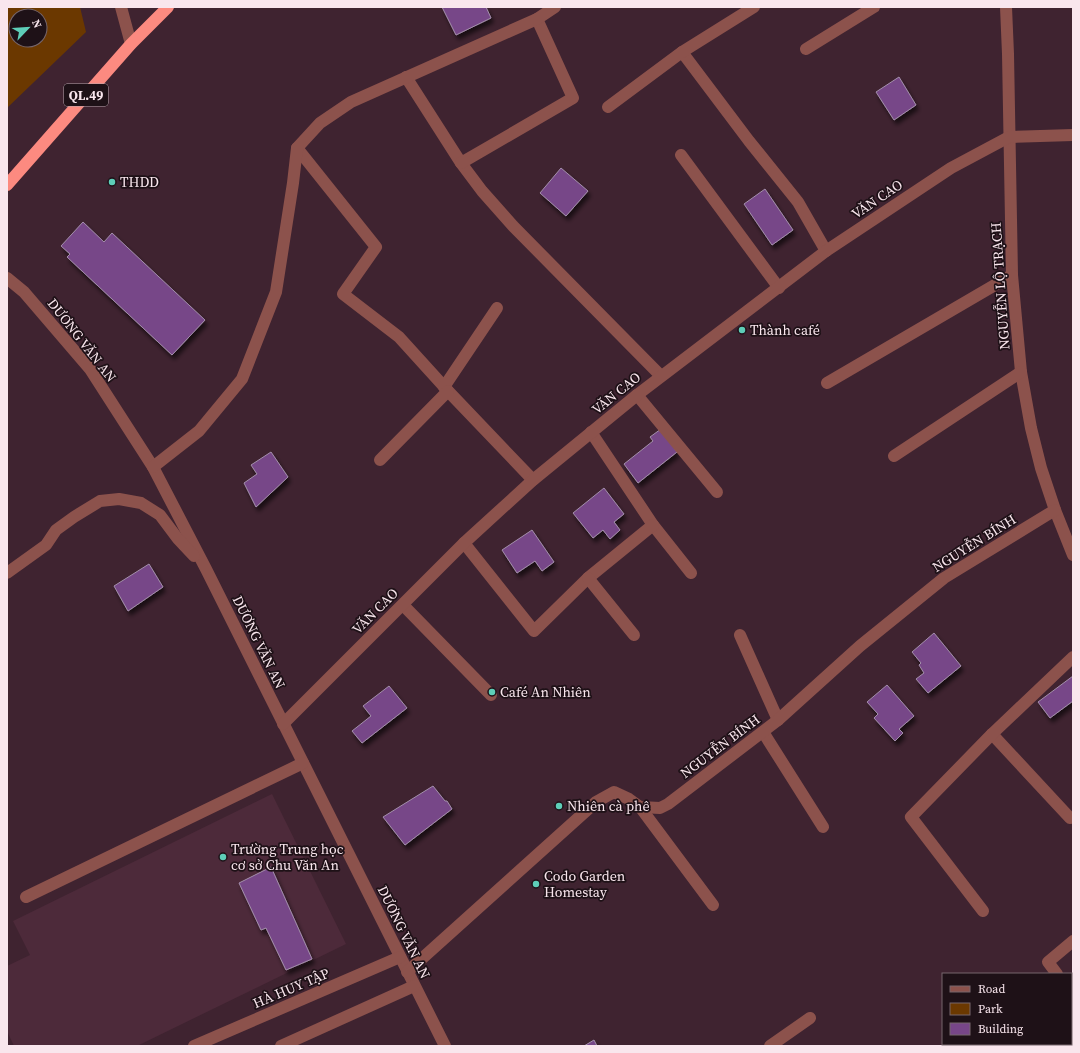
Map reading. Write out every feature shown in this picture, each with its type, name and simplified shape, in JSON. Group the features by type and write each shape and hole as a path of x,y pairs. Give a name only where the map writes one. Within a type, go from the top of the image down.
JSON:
{"highway":[{"name":"QL.49","path":"7,185 131,44 168,7"}],"street":[{"path":"121,7 131,44"},
{"path":"153,467 199,431 242,380 276,292 297,148 320,122 351,102 537,19 555,7"},
{"path":"608,107 682,52 754,7"},
{"path":"806,49 874,7"},
{"name":"NGUYỄN LỘ TRẠCH","path":"1006,7 1012,275 1021,372 1031,428 1041,468 1055,510 1073,555"},
{"path":"461,163 572,98 537,19"},
{"path":"682,52 749,141 798,202 826,251"},
{"path":"406,77 461,163 482,191 513,226 662,376"},
{"path":"1009,137 1073,135"},
{"name":"VĂN CAO","path":"283,724 464,543 533,480 591,432 637,395 826,251 951,168 1009,137"},
{"path":"297,148 376,248 343,294 399,337 446,389 533,480"},
{"path":"681,155 779,288"},
{"path":"827,383 1012,275"},
{"name":"DƯƠNG VĂN AN","path":"7,278 24,292 90,369 153,467 206,569 445,1046"},
{"path":"380,460 446,389 497,308"},
{"path":"894,456 1021,372"},
{"path":"637,395 717,492"},
{"path":"591,432 653,525 692,573"},
{"path":"7,573 46,545 56,530 74,517 100,500 119,499 141,503 160,515 178,539 206,569"},
{"name":"NGUYỄN BÍNH","path":"407,972 596,802 614,792 629,798 640,806 660,808 668,804 778,720 860,646 944,578 1055,510"},
{"path":"464,543 534,631 588,578 653,525"},
{"path":"588,578 634,635"},
{"path":"403,605 491,695"},
{"path":"740,635 778,720"},
{"path":"983,911 911,817 992,734 1073,657"},
{"path":"763,732 823,827"},
{"path":"992,734 1070,818"},
{"path":"26,897 303,763"},
{"path":"640,806 713,905"},
{"path":"1056,973 1048,962 1073,941"},
{"name":"HÀ HUY TẬP","path":"194,1046 400,957"},
{"path":"281,1046 414,986"},
{"path":"770,1046 810,1018"}],"shaded area":[{"name":"Trường Trung học cơ sở Chu Văn An","path":"272,794 346,944 137,1046 14,1046 7,1031 7,966 30,955 13,921"}],"green space":[{"path":"7,7 80,7 86,32 7,108"}],"building":[{"path":"442,7 486,7 491,18 456,35"},
{"path":"899,77 916,105 894,120 876,92"},
{"path":"561,168 588,191 566,216 540,193"},
{"path":"765,189 793,230 772,245 744,204"},
{"path":"83,222 104,242 112,233 205,320 172,355 67,257 70,254 61,246"},
{"path":"661,429 677,452 638,483 624,464 653,441 650,437"},
{"path":"271,452 288,477 256,507 244,483 257,474 251,465"},
{"path":"604,488 624,514 614,522 620,530 610,539 603,530 593,538 573,513"},
{"path":"532,530 554,562 542,571 535,561 517,573 502,550"},
{"path":"149,564 163,587 128,611 114,586"},
{"path":"934,633 961,666 928,693 916,679 924,673 919,665 921,663 912,652"},
{"path":"1073,676 1073,701 1050,718 1038,702"},
{"path":"887,685 914,716 899,729 903,733 895,741 874,718 878,714 867,702"},
{"path":"389,686 407,708 362,743 352,731 371,716 363,706"},
{"path":"433,786 445,801 447,801 452,809 405,845 383,817"},
{"path":"271,867 312,959 286,970 266,928 261,930 239,883"},
{"path":"594,1040 597,1046 584,1046"}],"place":[{"name":"THDD","path":"112,182"},
{"name":"Thành café","path":"742,330"},
{"name":"Café An Nhiên","path":"492,692"},
{"name":"Nhiên cà phê","path":"559,806"},
{"name":"Trường Trung học cơ sở Chu Văn An","path":"223,857"},
{"name":"Codo Garden Homestay","path":"536,884"}]}
